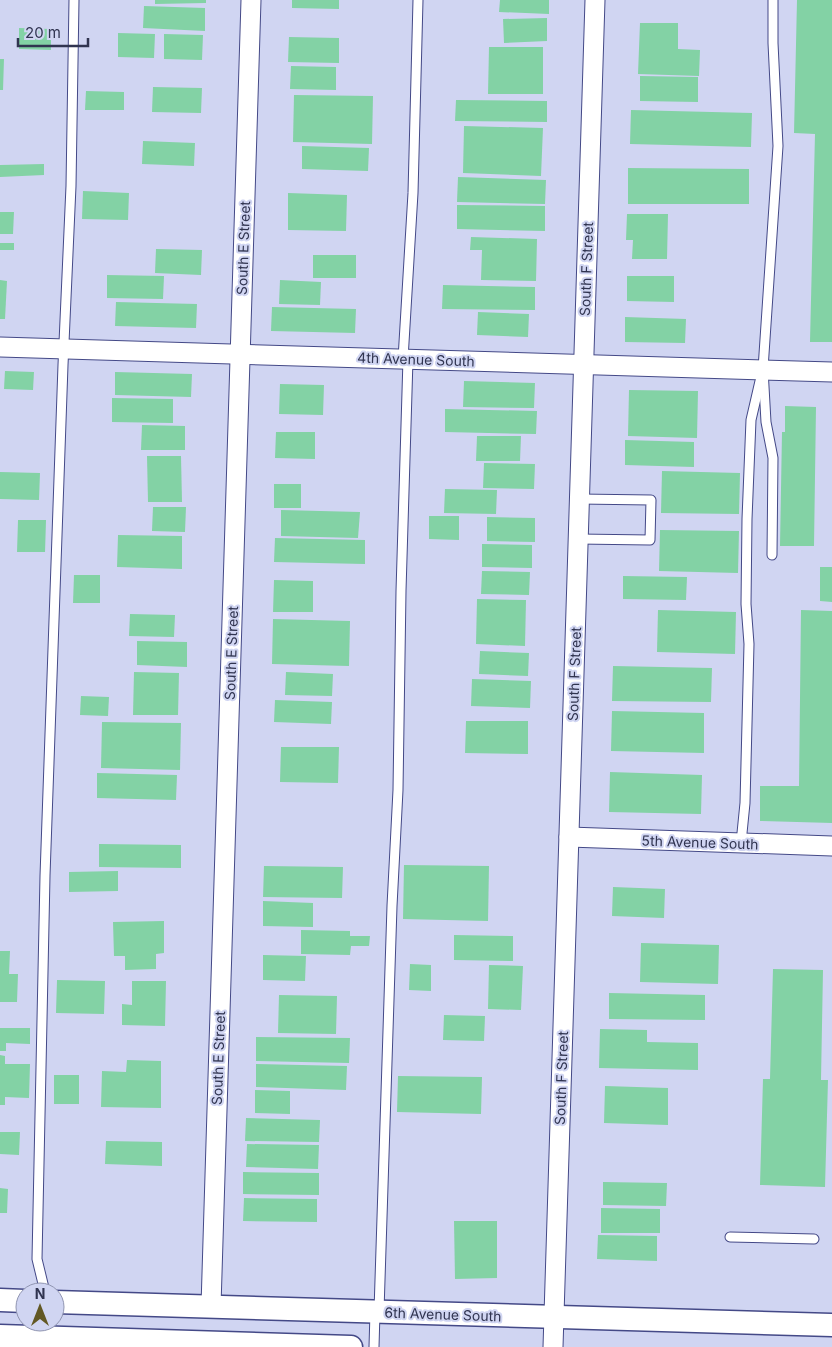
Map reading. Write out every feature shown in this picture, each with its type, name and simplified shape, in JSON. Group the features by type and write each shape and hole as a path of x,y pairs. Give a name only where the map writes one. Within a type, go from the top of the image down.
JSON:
{"street":[{"name":"South E Street","path":"210,1306 251,0"},
{"name":"South F Street","path":"553,1347 594,0"},
{"name":"4th Avenue South","path":"0,347 763,368 832,372"},
{"name":"5th Avenue South","path":"569,838 832,846"},
{"path":"0,1300 15,1301"},
{"name":"6th Avenue South","path":"65,1302 832,1325"},
{"path":"0,1336 209,1345 351,1347"}],"lane":[{"path":"43,1282 37,1259 37,1249 45,876 71,186 74,0"},
{"path":"374,1347 398,790 405,359 413,193 418,0"},
{"path":"772,555 773,458 766,422 763,368 778,146 773,0"},
{"path":"741,843 745,803 749,644 746,604 751,420 763,368"},
{"path":"578,539 650,540 651,500 579,499"},
{"path":"730,1237 814,1239"}],"building":[{"path":"155,0 206,0 206,3 155,4"},
{"path":"292,0 339,0 339,9 292,8"},
{"path":"500,0 549,0 549,14 499,12"},
{"path":"797,0 832,0 832,342 810,342 815,134 794,133"},
{"path":"144,6 205,8 205,31 143,28"},
{"path":"547,18 547,41 504,43 503,19"},
{"path":"640,23 678,23 678,49 700,50 699,76 638,74"},
{"path":"19,28 51,29 51,50 19,49"},
{"path":"118,33 155,34 154,58 118,57"},
{"path":"164,34 203,35 202,60 164,59"},
{"path":"289,37 339,38 339,63 288,62"},
{"path":"489,47 543,47 543,94 488,94"},
{"path":"0,59 4,59 3,90 0,90"},
{"path":"291,66 336,67 336,90 290,89"},
{"path":"640,76 698,77 698,102 640,101"},
{"path":"153,87 202,88 201,113 152,112"},
{"path":"86,91 124,92 124,110 85,110"},
{"path":"294,95 373,96 372,144 293,142"},
{"path":"456,100 547,101 547,122 455,121"},
{"path":"631,110 752,113 751,147 630,144"},
{"path":"464,126 543,128 541,176 463,173"},
{"path":"143,141 195,143 194,166 142,164"},
{"path":"302,146 369,148 368,171 302,169"},
{"path":"44,164 44,175 0,177 0,165"},
{"path":"628,168 749,169 749,204 628,204"},
{"path":"458,177 546,180 545,204 457,202"},
{"path":"83,191 129,193 128,220 82,219"},
{"path":"288,193 347,195 346,231 288,230"},
{"path":"457,205 545,206 545,231 457,229"},
{"path":"0,212 14,212 13,234 0,234"},
{"path":"627,214 668,214 667,259 632,259 633,240 626,240"},
{"path":"471,237 537,239 536,281 481,280 482,250 470,250"},
{"path":"0,243 14,243 14,250 0,250"},
{"path":"156,249 202,250 201,275 155,273"},
{"path":"313,255 356,255 356,278 313,278"},
{"path":"107,275 164,276 163,299 107,298"},
{"path":"627,276 674,276 674,302 627,301"},
{"path":"0,280 7,281 5,319 0,319"},
{"path":"280,280 321,282 320,305 279,304"},
{"path":"443,285 535,287 535,310 442,309"},
{"path":"116,302 197,304 196,328 115,326"},
{"path":"272,307 356,309 355,333 271,331"},
{"path":"478,312 529,314 528,337 477,335"},
{"path":"625,317 686,319 685,343 625,342"},
{"path":"5,371 34,372 33,390 4,389"},
{"path":"115,372 192,374 191,397 115,395"},
{"path":"464,381 535,383 534,408 463,407"},
{"path":"280,384 324,385 323,415 279,414"},
{"path":"629,390 698,391 697,438 628,436"},
{"path":"112,398 173,399 173,423 112,422"},
{"path":"785,406 816,407 814,546 780,546 782,432 785,432"},
{"path":"445,409 537,411 536,434 445,432"},
{"path":"142,425 185,426 185,450 141,450"},
{"path":"276,432 315,432 315,459 275,458"},
{"path":"477,436 521,436 520,461 476,461"},
{"path":"625,440 694,442 694,467 625,465"},
{"path":"147,456 181,456 182,502 148,502"},
{"path":"484,463 535,464 534,489 483,488"},
{"path":"662,471 740,473 739,514 661,513"},
{"path":"0,472 40,473 39,500 0,499"},
{"path":"274,484 301,484 301,508 274,508"},
{"path":"445,489 497,490 496,514 444,513"},
{"path":"153,507 186,507 185,532 152,531"},
{"path":"281,510 360,512 358,538 281,536"},
{"path":"429,516 459,516 459,540 429,539"},
{"path":"487,517 535,518 535,542 487,541"},
{"path":"18,520 46,520 45,552 17,552"},
{"path":"660,530 739,531 738,573 659,571"},
{"path":"118,535 182,536 182,569 117,567"},
{"path":"275,538 365,540 365,564 274,562"},
{"path":"482,544 532,545 532,568 482,567"},
{"path":"820,567 832,567 832,602 820,601"},
{"path":"482,571 530,572 529,595 481,594"},
{"path":"74,575 100,575 100,603 73,603"},
{"path":"623,576 687,577 686,600 623,599"},
{"path":"274,580 313,581 313,612 273,612"},
{"path":"477,599 526,600 525,646 476,644"},
{"path":"658,610 736,612 735,654 657,652"},
{"path":"801,610 832,611 832,823 760,821 760,786 799,786"},
{"path":"130,614 175,615 174,637 129,636"},
{"path":"273,619 350,621 349,666 272,664"},
{"path":"137,641 187,642 187,667 137,665"},
{"path":"480,651 529,653 528,676 479,674"},
{"path":"613,666 712,668 711,702 612,701"},
{"path":"134,672 179,673 178,715 133,715"},
{"path":"286,672 333,674 332,696 285,695"},
{"path":"472,679 531,681 530,708 471,706"},
{"path":"81,696 109,697 108,716 80,715"},
{"path":"275,700 332,702 331,724 274,722"},
{"path":"612,711 704,713 704,753 611,751"},
{"path":"466,721 528,721 528,754 465,753"},
{"path":"102,722 181,723 180,770 101,768"},
{"path":"281,747 339,747 338,783 280,782"},
{"path":"610,772 702,775 701,814 609,812"},
{"path":"97,773 177,775 176,800 97,798"},
{"path":"99,844 181,845 181,868 99,867"},
{"path":"404,865 489,866 488,921 403,919"},
{"path":"264,866 343,867 342,898 263,897"},
{"path":"118,871 118,891 69,892 69,872"},
{"path":"613,887 665,889 664,918 612,916"},
{"path":"263,901 313,903 313,927 263,926"},
{"path":"164,921 164,953 156,954 156,969 125,970 125,956 114,956 113,922"},
{"path":"301,930 350,931 350,936 370,936 369,946 351,946 350,955 301,954"},
{"path":"454,935 513,936 513,961 454,960"},
{"path":"641,943 719,945 718,984 640,982"},
{"path":"0,951 10,951 9,974 18,974 17,1002 0,1002"},
{"path":"263,955 306,956 305,981 263,980"},
{"path":"410,964 431,965 431,991 409,990"},
{"path":"489,965 523,966 521,1010 488,1009"},
{"path":"773,969 823,970 821,1080 828,1080 825,1187 760,1185 763,1079 770,1079"},
{"path":"57,980 105,981 104,1014 56,1013"},
{"path":"132,981 166,981 165,1026 122,1025 122,1004 132,1005"},
{"path":"609,993 705,995 705,1020 609,1019"},
{"path":"279,995 337,996 336,1034 278,1033"},
{"path":"444,1015 485,1016 484,1041 443,1040"},
{"path":"0,1028 30,1028 30,1044 6,1043 6,1051 0,1051"},
{"path":"600,1029 647,1030 647,1042 698,1043 698,1070 599,1068"},
{"path":"256,1037 350,1038 349,1063 256,1061"},
{"path":"0,1055 5,1056 5,1064 30,1064 29,1098 5,1097 5,1105 0,1105"},
{"path":"127,1060 161,1061 161,1108 101,1107 102,1071 126,1072"},
{"path":"256,1064 347,1066 346,1090 256,1087"},
{"path":"54,1075 79,1075 79,1104 54,1104"},
{"path":"398,1076 482,1077 481,1114 397,1112"},
{"path":"605,1086 668,1088 668,1125 604,1123"},
{"path":"255,1090 290,1091 290,1114 255,1113"},
{"path":"246,1118 320,1120 319,1142 245,1141"},
{"path":"0,1132 20,1132 19,1155 0,1154"},
{"path":"106,1141 162,1142 162,1166 105,1164"},
{"path":"247,1144 319,1145 318,1169 246,1167"},
{"path":"243,1172 319,1173 319,1195 243,1194"},
{"path":"603,1182 667,1183 666,1206 603,1205"},
{"path":"0,1188 8,1189 7,1213 0,1213"},
{"path":"244,1198 317,1199 317,1222 243,1221"},
{"path":"601,1208 660,1209 660,1233 601,1233"},
{"path":"454,1221 497,1221 497,1278 455,1279"},
{"path":"598,1235 657,1236 657,1261 597,1259"}]}
